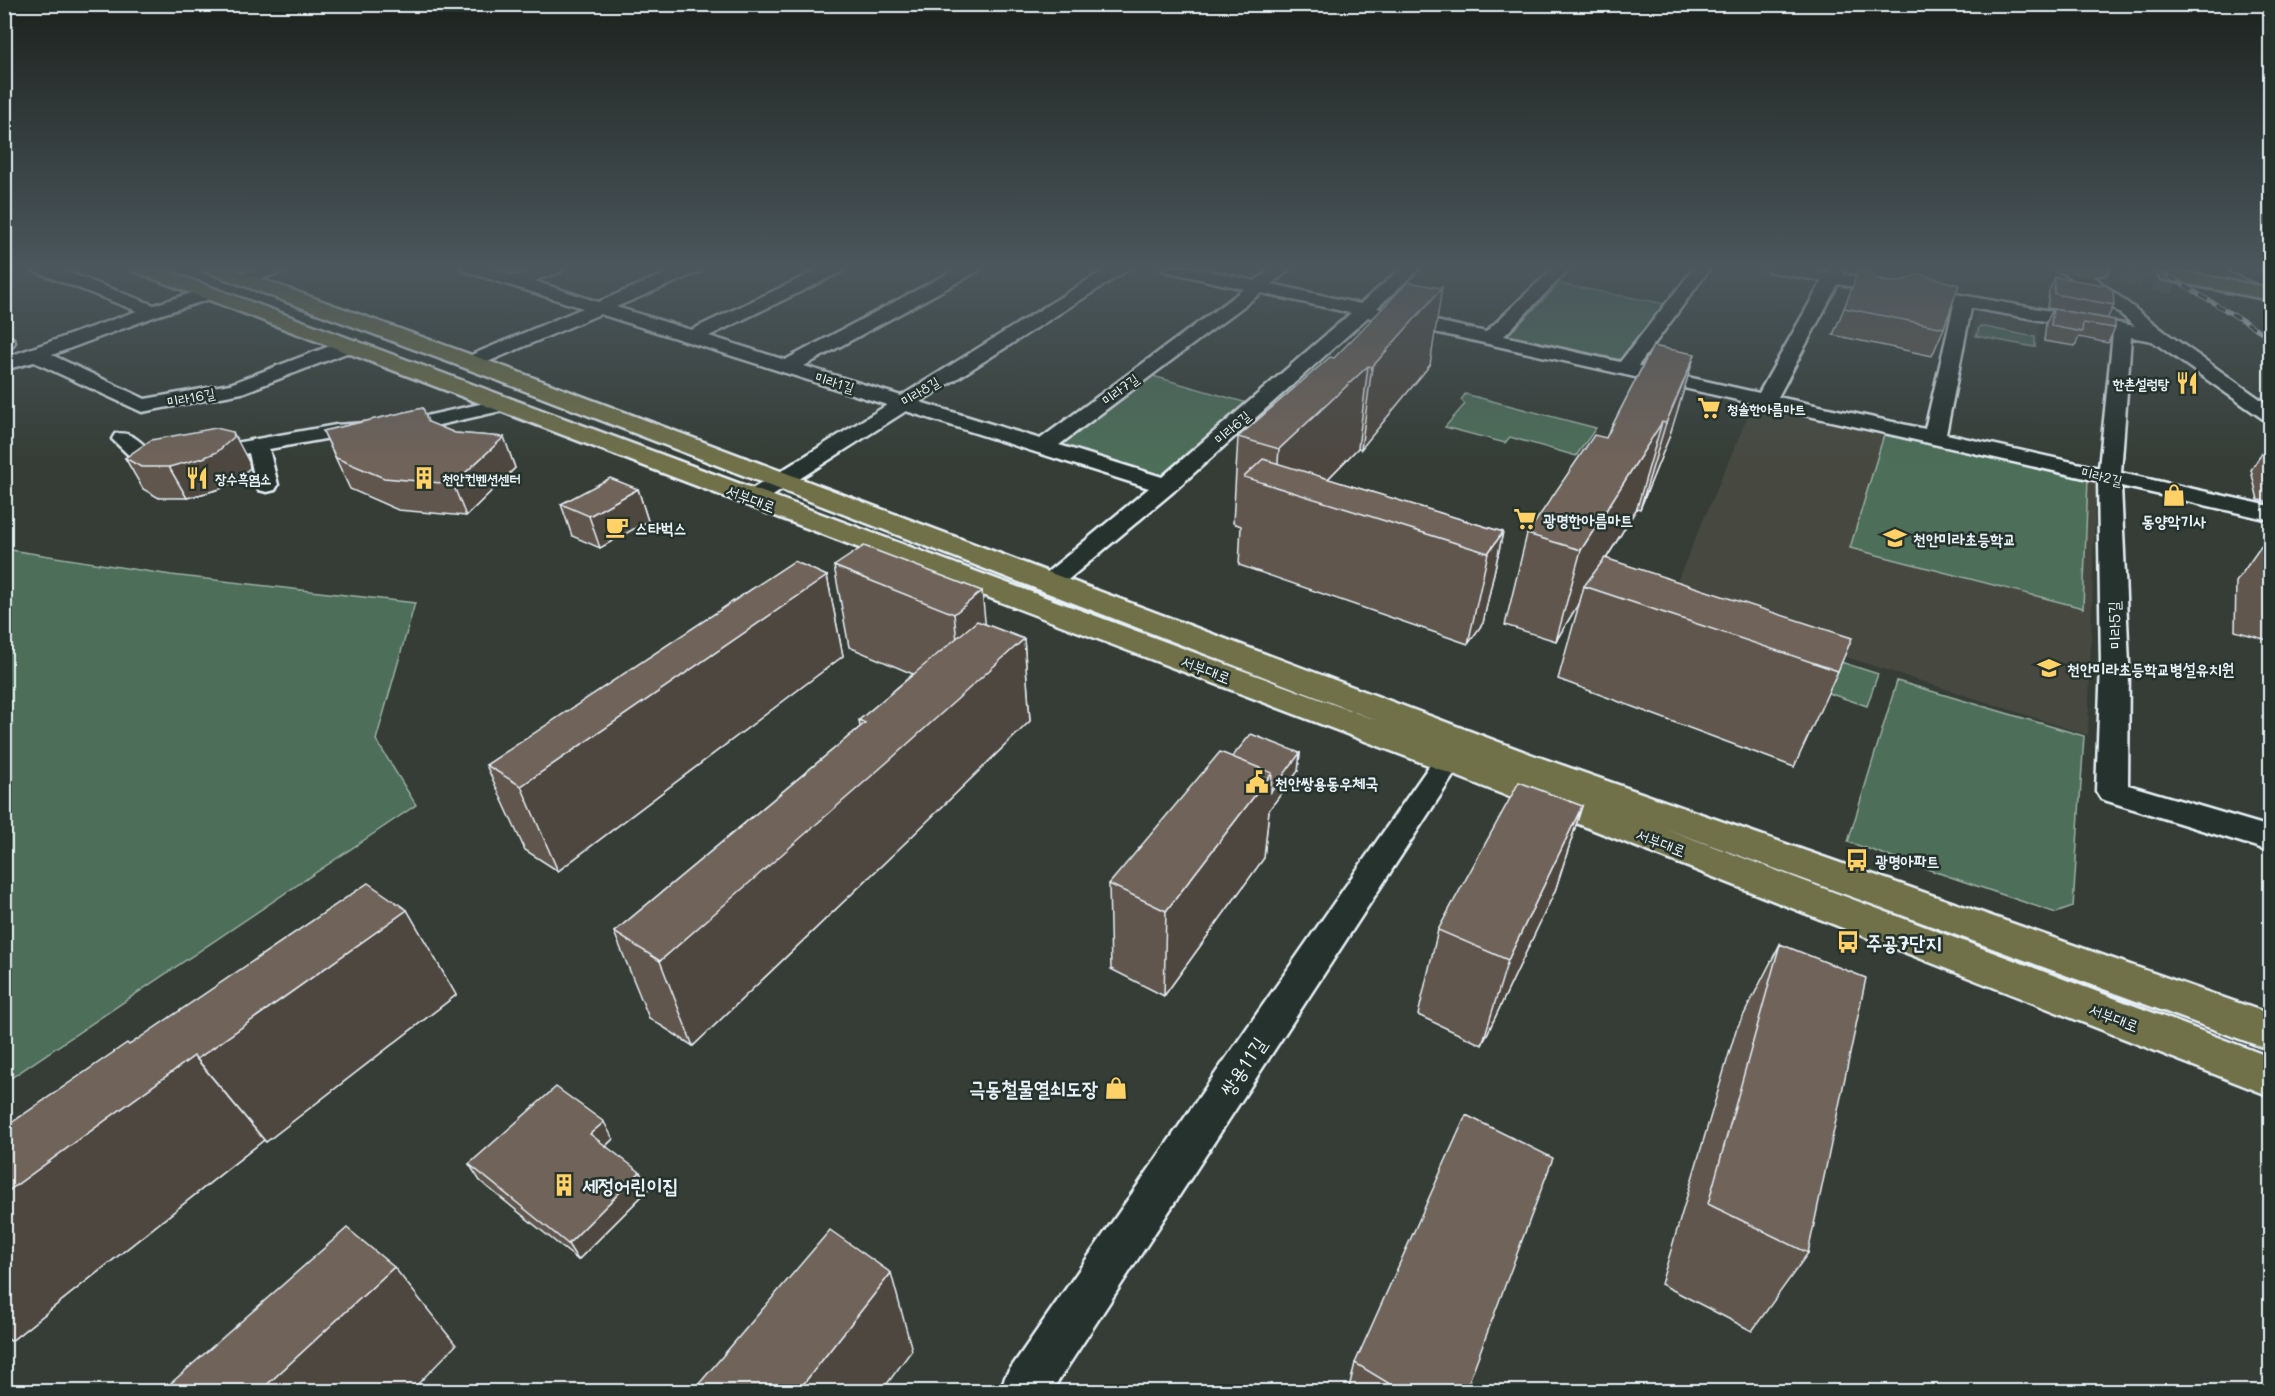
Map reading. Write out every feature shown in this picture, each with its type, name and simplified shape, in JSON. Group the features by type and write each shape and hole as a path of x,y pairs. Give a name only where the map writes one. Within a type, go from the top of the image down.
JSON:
{"main road":[{"name":"서부대로","path":"323,332 350,345 752,499 1455,750 2227,1017 2267,1066"},
{"name":"서부대로","path":"389,332 1048,584 1455,750 2267,1066"},
{"path":"2227,1017 2271,1018"}],"street":[{"path":"4,364 36,355 97,332"},
{"path":"471,362 542,332"},
{"name":"미라1길","path":"677,332 1166,486"},
{"path":"692,337 702,332"},
{"path":"787,367 851,332"},
{"name":"미라8길","path":"752,499 1015,332"},
{"name":"미라7길","path":"1043,447 1196,332"},
{"name":"미라6길","path":"1048,584 1166,486 1340,332"},
{"name":"미라2길","path":"1460,332 2271,513"},
{"path":"1490,339 1497,332"},
{"path":"1625,369 1653,332"},
{"path":"1765,400 1803,332"},
{"path":"1934,438 1957,332"},
{"name":"미라5길","path":"2122,332 2109,477 2115,664 2112,791 2271,839"},
{"path":"2138,332 2158,336"},
{"path":"2153,332 2271,415"},
{"name":"미라16길","path":"36,355 142,406 235,389 350,345"},
{"path":"317,455 408,426 507,404"},
{"path":"123,439 151,464 258,447 336,431 408,426"},
{"path":"258,447 267,485"},
{"name":"쌍용11길","path":"1023,1392 1455,750"}],"shaded area":[{"path":"1973,332 2039,332 2037,349 1972,337"},
{"name":"천안미라초등학교","path":"1753,404 2096,477 2088,735 1669,600"}],"green space":[{"path":"1511,332 1643,332 1621,360 1508,335"},
{"path":"1978,332 2011,332 2035,337 2035,347 1976,336"},
{"path":"1153,376 1251,404 1165,475 1157,476 1062,445 1062,441"},
{"path":"1465,394 1596,428 1576,456 1510,437 1505,443 1445,427 1465,404 1461,400"},
{"path":"1884,435 2088,479 2083,608 1850,548"},
{"path":"4,549 171,575 415,603 376,740 416,805 5,1082"},
{"path":"1757,635 1878,674 1867,706 1744,665"},
{"path":"1897,681 2084,736 2073,907 2056,913 1848,842"}],"building":[{"path":"1359,332 1403,332 1372,367 1368,366 1279,449 1238,437 1330,357 1334,358"},
{"path":"1653,346 1695,354 1666,423 1662,422 1581,550 1527,534 1594,435 1606,438"},
{"path":"423,408 428,422 455,433 504,437 453,484 384,478 336,458 323,431"},
{"path":"216,428 233,432 234,437 217,452 203,458 169,467 141,467 125,458 151,440"},
{"path":"2266,447 2271,447 2271,463"},
{"path":"1263,459 1503,532 1488,553 1244,477"},
{"path":"610,478 638,489 589,516 561,504"},
{"path":"864,546 982,591 954,614 834,566"},
{"path":"1605,558 1852,638 1838,671 1584,586"},
{"path":"794,561 827,576 521,786 486,765"},
{"path":"977,621 1024,639 660,961 614,932 865,723 859,720"},
{"path":"1251,734 1300,753 1271,792 1272,773 1232,757"},
{"path":"1220,752 1272,773 1166,911 1109,884"},
{"path":"1519,782 1582,806 1508,960 1438,930"},
{"path":"368,883 407,910 197,1059 194,1056 4,1194 4,1128 127,1043 129,1045"},
{"path":"1780,944 1866,978 1808,1253 1708,1204"},
{"name":"세정어린이집","path":"556,1087 604,1122 590,1134 640,1172 568,1244 469,1164"},
{"path":"1466,1115 1553,1158 1465,1392 1403,1392 1355,1363"},
{"path":"347,1228 394,1267 259,1392 161,1392"},
{"path":"830,1230 891,1273 797,1392 692,1392"}],"railway":[{"path":"2262,332 2270,337"}],"place":[{"name":"한촌설렁탕","path":"2187,383"},
{"name":"청솔한아름마트","path":"1709,408"},
{"name":"장수흑염소","path":"197,478"},
{"name":"천안컨벤션센터","path":"424,478"},
{"name":"동양악기사","path":"2174,495"},
{"name":"광명한아름마트","path":"1525,519"},
{"name":"스타벅스","path":"617,527"},
{"name":"천안미라초등학교","path":"1895,538"},
{"name":"천안미라초등학교병설유치원","path":"2049,668"},
{"name":"천안쌍용동우체국","path":"1257,782"},
{"name":"광명아파트","path":"1857,860"},
{"name":"주공7단지","path":"1848,942"},
{"name":"극동철물열쇠도장","path":"1116,1088"},
{"name":"세정어린이집","path":"564,1185"}]}
